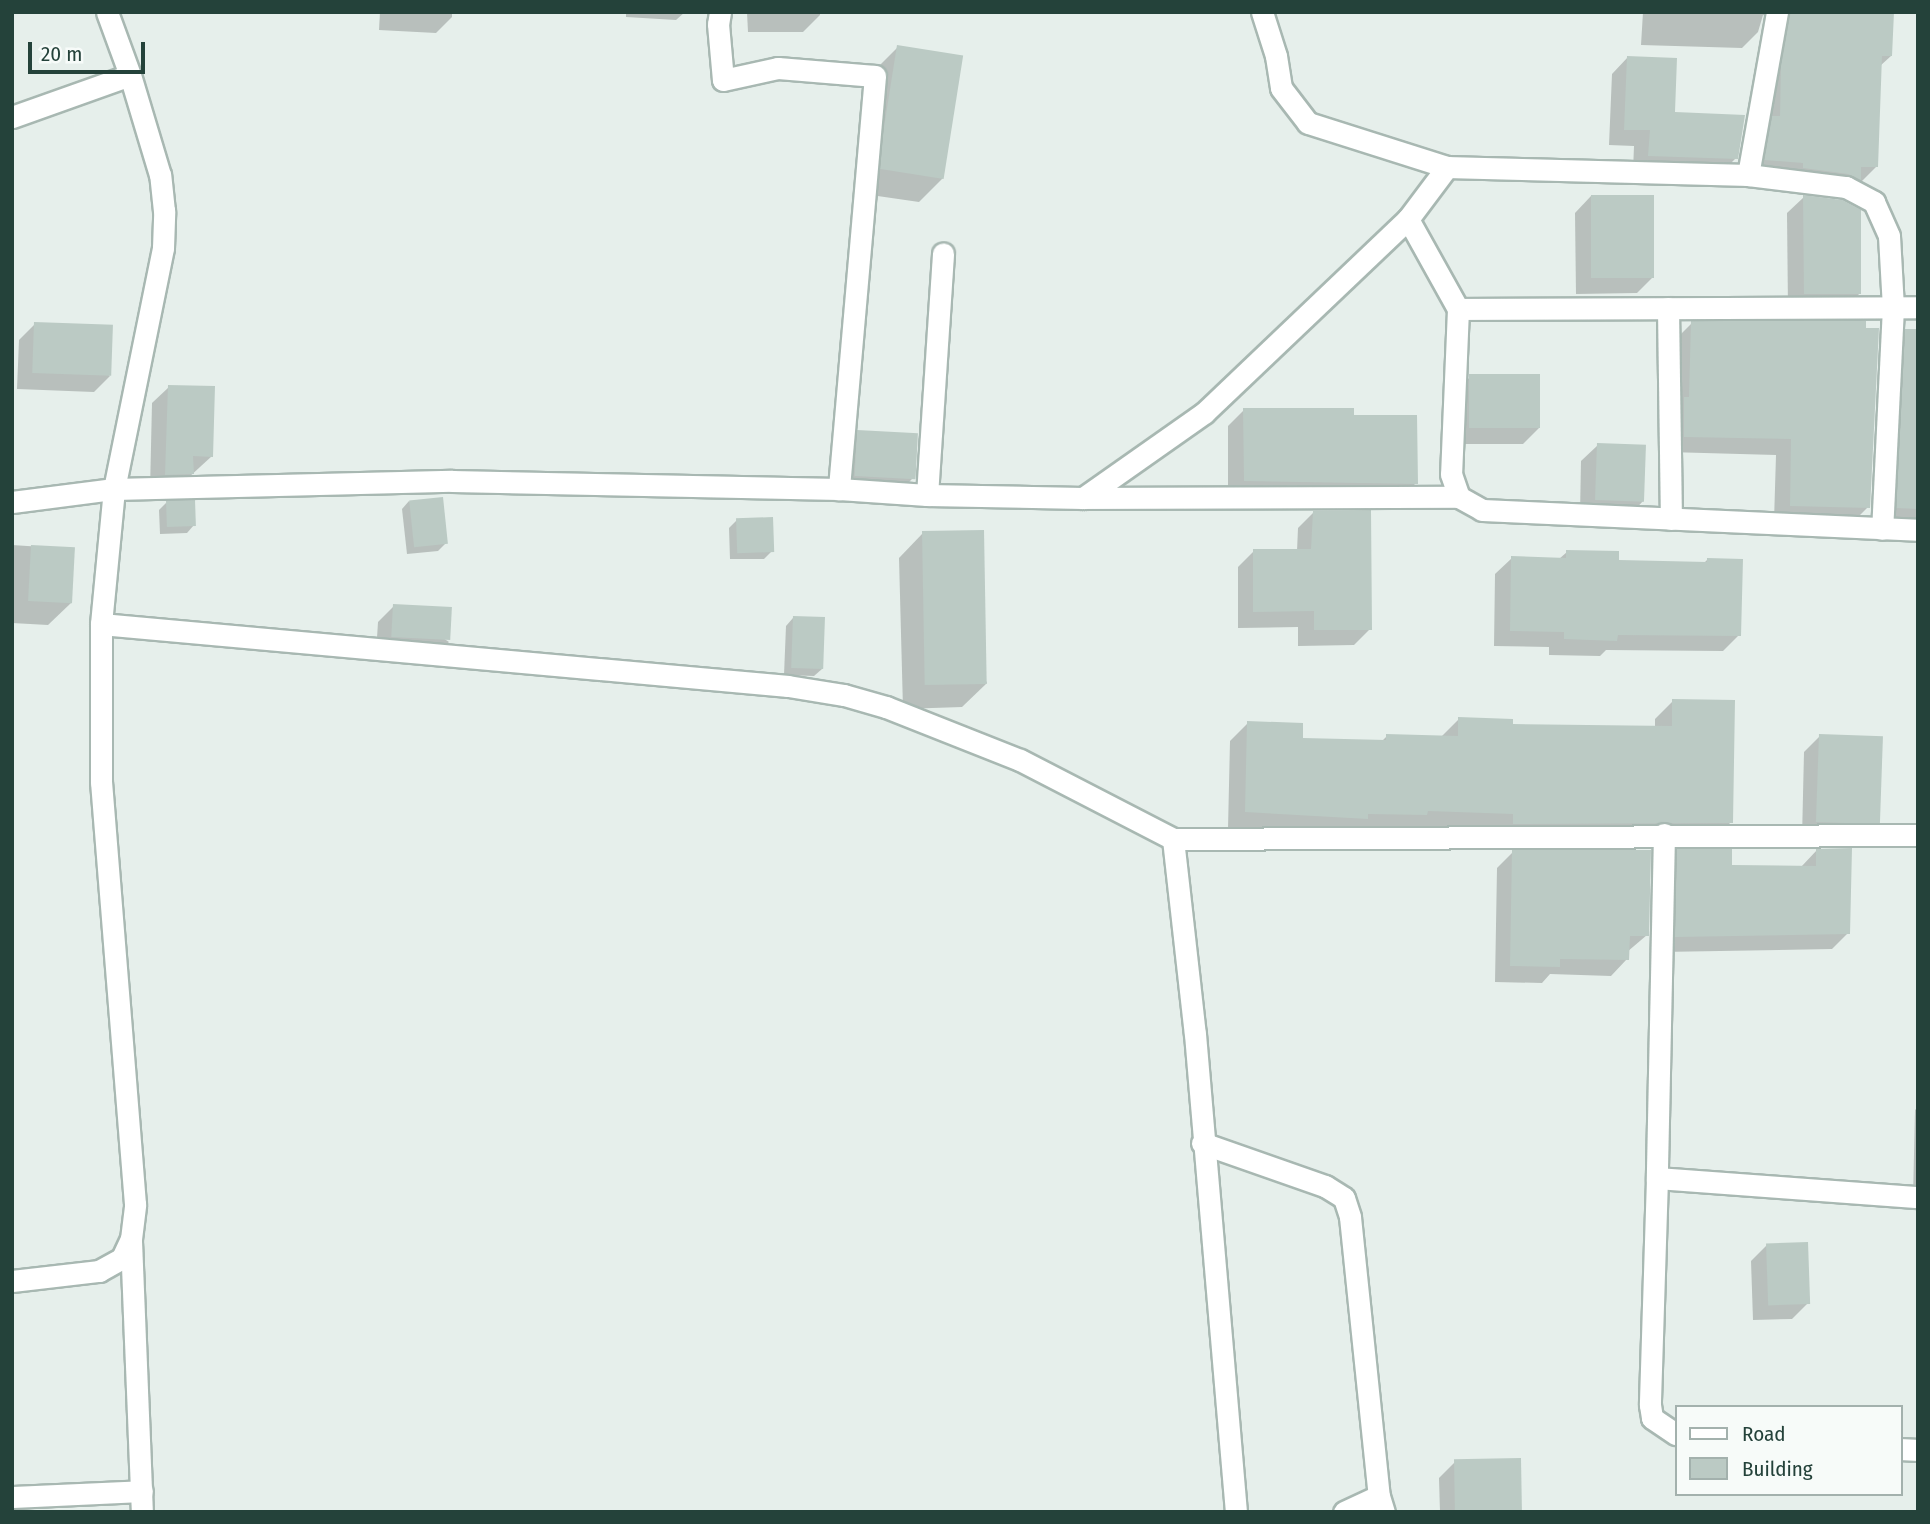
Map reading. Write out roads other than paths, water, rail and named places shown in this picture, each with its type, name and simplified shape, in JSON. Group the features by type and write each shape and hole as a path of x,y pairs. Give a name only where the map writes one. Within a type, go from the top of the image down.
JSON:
{"street":[{"path":"12,1497 142,1502 131,1239 135,1204 101,782 101,625 114,489 163,248 164,211 160,175 130,75 107,12"},
{"path":"720,12 718,24 723,80 778,68 875,76 839,489"},
{"path":"1262,12 1276,56 1281,88 1308,123 1447,167 1748,174 1846,187 1874,202 1889,236 1893,307 1882,529"},
{"path":"1748,174 1777,12"},
{"path":"12,117 130,75"},
{"path":"1083,498 1204,413 1408,219 1447,167"},
{"path":"1408,219 1458,309 1451,474 1459,497"},
{"path":"927,495 943,254"},
{"path":"1458,309 1918,307"},
{"path":"1668,308 1671,519"},
{"path":"12,502 114,489 452,481 839,489 927,495 1083,498 1459,497 1482,510 1918,530"},
{"path":"101,625 788,686 844,695 886,707 1020,760 1173,839 1664,834 1918,835"},
{"path":"1664,834 1650,1405 1652,1418 1674,1433"},
{"path":"1173,839 1195,1034 1202,1143 1236,1512"},
{"path":"1202,1143 1325,1186 1344,1198 1350,1217 1381,1504 1343,1512"},
{"path":"1657,1178 1918,1197"},
{"path":"12,1281 99,1270 122,1258 131,1239"}]}
